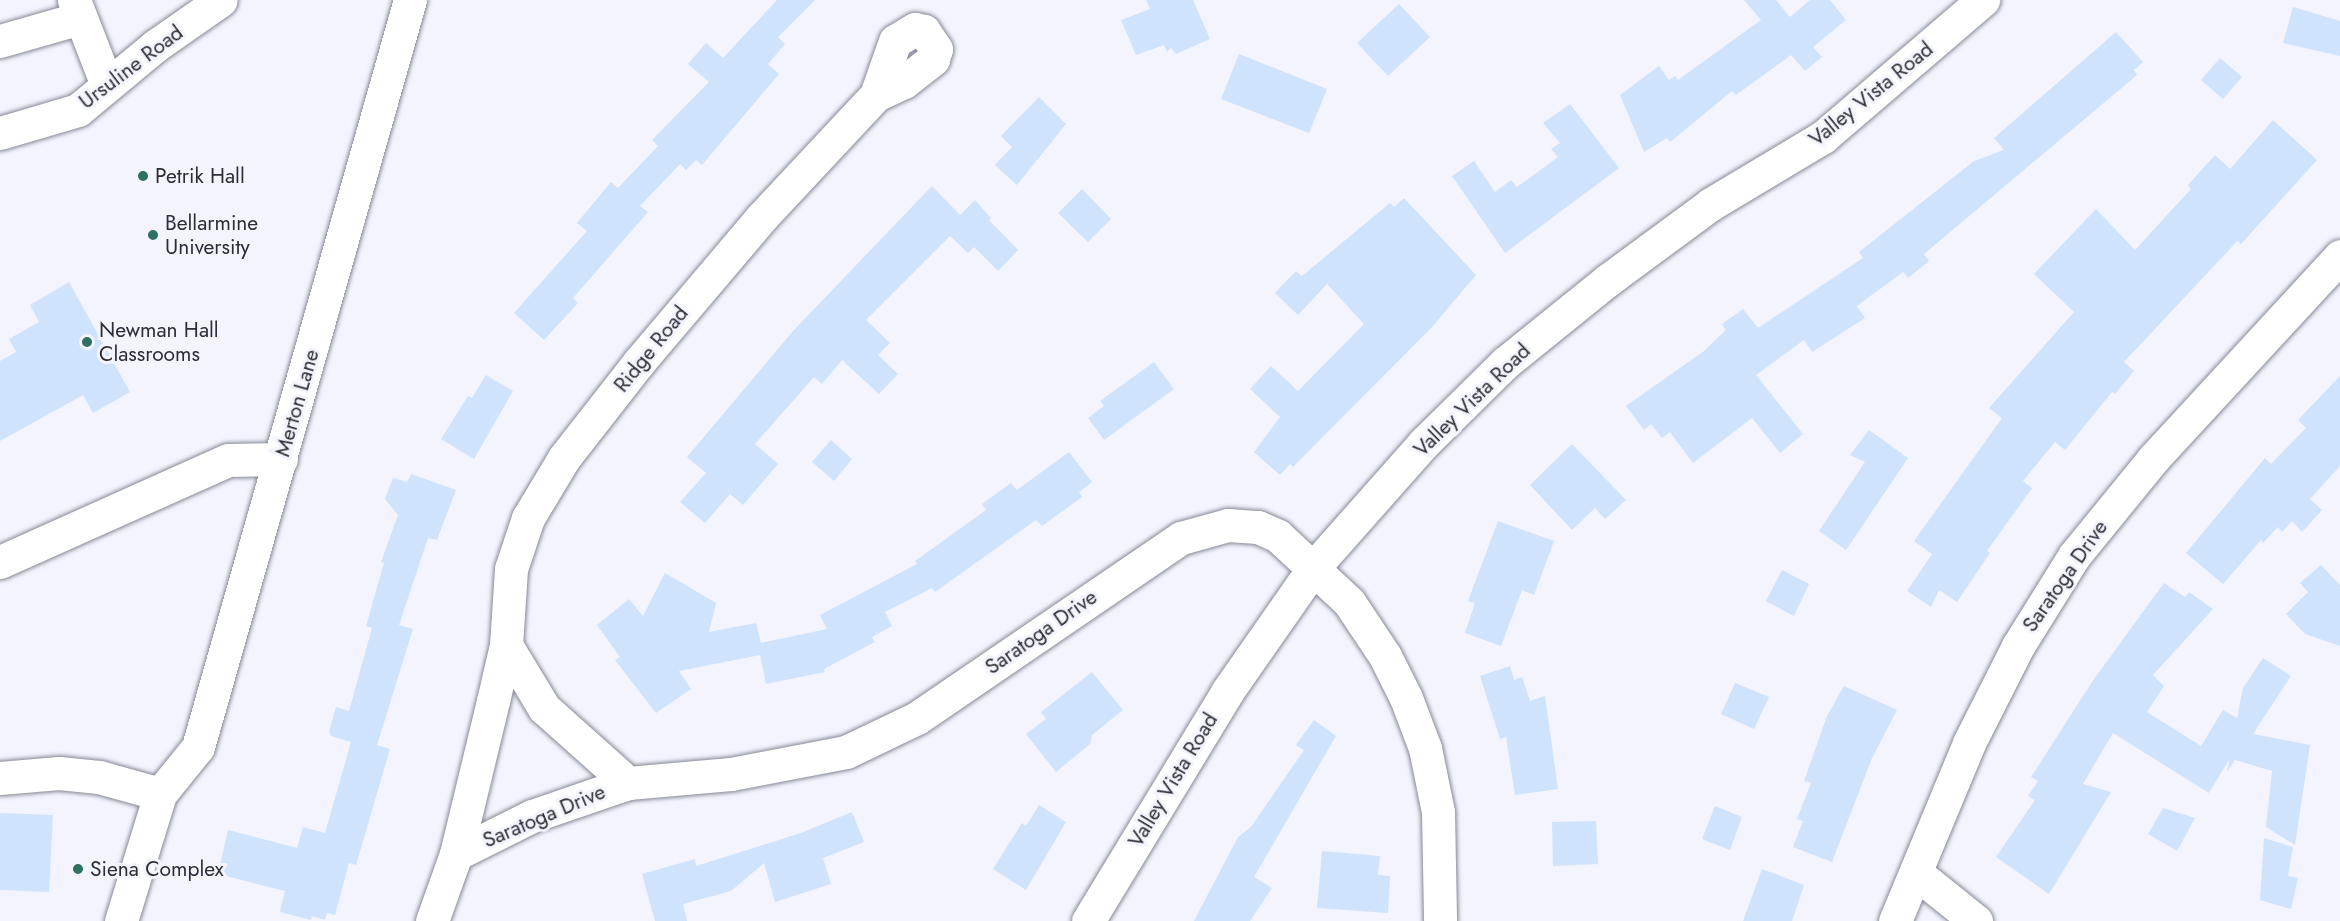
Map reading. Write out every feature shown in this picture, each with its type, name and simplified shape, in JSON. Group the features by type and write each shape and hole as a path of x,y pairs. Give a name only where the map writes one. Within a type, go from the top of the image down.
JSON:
{"street":[{"name":"Ursuline Road","path":"0,133 78,110 107,85 221,0"},
{"name":"Merton Lane","path":"160,794 198,747 410,0"},
{"name":"Valley Vista Road","path":"1088,921 1227,692 1315,566 1424,443 1505,363 1711,204 1822,137 1983,0"},
{"path":"0,41 77,9 107,85"},
{"name":"Ridge Road","path":"456,854 506,645 511,569 518,542 564,458 639,362 761,218 876,95"},
{"name":"Saratoga Drive","path":"1895,921 1916,873 1936,814 1989,704 2018,646 2074,556 2153,459 2340,256"},
{"path":"0,562 228,460 281,459"},
{"name":"Saratoga Drive","path":"432,921 456,854 532,816 585,795 628,783 731,774 846,752 917,718 1181,538 1228,525 1257,527 1278,536 1315,566 1349,602 1385,656 1425,748 1438,812 1440,921"},
{"path":"506,645 544,708 628,783"},
{"path":"0,777 69,774 99,777 160,794 121,921"},
{"path":"1916,873 1976,921"}],"building":[{"path":"777,0 815,0 778,37 785,44 768,64 779,74 702,165 696,160 686,170 680,164 640,206 648,212 573,298 578,303 544,340 514,313 587,231 577,223 611,182 618,188 658,146 652,140 709,82 688,64 706,43 723,58"},
{"path":"1146,0 1193,0 1210,39 1176,54 1171,48 1167,52 1164,45 1136,55 1121,20 1150,9"},
{"path":"1744,0 1776,0 1790,17 1810,0 1830,0 1846,20 1813,47 1822,57 1805,71 1791,55 1736,95 1732,91 1670,142 1667,138 1644,152 1620,95 1659,66 1669,80 1675,76 1678,80 1761,20"},
{"path":"1399,4 1430,37 1388,76 1357,43"},
{"path":"2293,7 2340,21 2340,56 2283,43"},
{"path":"2116,32 2143,62 2134,70 2137,75 1924,254 1929,261 1908,278 1903,272 1857,306 1865,318 1812,352 1804,340 1756,375 1803,434 1780,453 1752,418 1693,463 1670,432 1662,438 1651,424 1644,430 1626,406 1704,351 1726,330 1722,324 1743,309 1758,328 1863,258 1859,252 1974,161 2004,150 1994,138"},
{"path":"1239,54 1327,89 1309,133 1221,99"},
{"path":"2220,58 2242,77 2223,99 2201,80"},
{"path":"1039,97 1066,124 1017,185 995,165 1012,147 1001,136"},
{"path":"1570,104 1619,168 1505,253 1452,176 1474,161 1495,192 1511,180 1517,187 1558,157 1551,149 1560,143 1543,123"},
{"path":"2273,120 2317,160 2241,244 2237,241 2124,362 2134,371 2115,394 2112,392 2065,450 2055,442 2023,481 2032,488 1987,551 1990,553 1957,602 1939,590 1931,607 1907,591 1932,554 1914,541 2002,418 1989,408 2074,312 2034,274 2096,209 2135,250 2191,189 2188,185 2215,155 2230,169"},
{"path":"932,186 960,215 975,200 991,218 989,220 1018,250 998,271 974,247 968,253 950,236 866,320 890,343 878,355 898,374 879,394 842,360 822,384 814,377 755,444 778,464 743,505 730,494 705,523 680,502 706,473 687,457 793,331"},
{"path":"1082,189 1111,219 1088,242 1058,213"},
{"path":"1404,198 1476,275 1432,327 1293,467 1290,464 1280,475 1254,452 1280,417 1250,389 1271,366 1298,391 1364,324 1327,284 1298,315 1275,293 1296,271 1302,276 1390,203 1394,207"},
{"path":"69,282 130,392 93,413 83,395 0,441 0,361 16,352 9,339 39,322 30,305"},
{"path":"1154,362 1174,389 1104,440 1088,418 1104,406 1100,401"},
{"path":"486,375 513,391 474,459 441,439 468,396 472,398"},
{"path":"2340,376 2340,466 2310,499 2322,510 2302,532 2292,521 2282,532 2278,527 2263,543 2261,540 2223,584 2186,553 2265,458 2271,464 2306,428 2298,420"},
{"path":"1869,430 1908,458 1846,550 1819,531 1865,462 1850,455"},
{"path":"831,440 852,459 834,481 812,462"},
{"path":"1572,444 1626,500 1605,519 1595,508 1572,530 1530,485"},
{"path":"1069,452 1092,482 1079,492 1082,497 1042,526 1036,520 935,592 932,588 885,612 892,626 872,637 875,642 824,669 825,672 766,684 760,655 679,671 691,689 656,713 615,660 620,657 597,625 629,599 643,616 665,573 716,603 709,632 756,623 761,643 827,629 820,615 917,564 915,561 986,510 982,504 1011,483 1017,490"},
{"path":"411,474 456,490 437,540 428,538 399,625 413,629 377,745 390,749 356,865 349,863 335,915 327,913 325,920 312,916 311,920 280,912 285,891 218,874 228,830 297,848 303,827 325,833 351,742 331,736 329,732 336,707 349,711 372,628 366,626 384,563 381,562 398,515 385,499 393,478 407,482"},
{"path":"1498,521 1554,541 1534,595 1522,590 1501,646 1465,633 1475,603 1468,601"},
{"path":"2321,565 2340,585 2340,646 2305,634 2286,614 2308,592 2300,583"},
{"path":"1782,570 1809,584 1794,616 1766,601"},
{"path":"2164,583 2185,597 2189,592 2213,609 2153,675 2164,686 2147,712 2201,746 2223,710 2237,718 2243,688 2263,658 2291,676 2253,734 2310,745 2295,845 2266,827 2272,771 2235,760 2227,772 2230,758 2209,793 2113,733 2083,784 2111,792 2049,894 1996,857 2035,800 2028,796 2038,781 2031,777 2094,679"},
{"path":"1510,666 1514,680 1522,677 1530,701 1545,696 1558,789 1515,795 1506,737 1500,739 1480,676"},
{"path":"1092,672 1123,710 1092,735 1090,744 1056,772 1026,734 1046,719 1041,712"},
{"path":"1735,683 1769,697 1754,729 1721,714"},
{"path":"1844,686 1897,710 1872,758 1832,862 1793,847 1803,821 1797,819 1811,783 1804,781 1827,716"},
{"path":"1314,720 1336,736 1254,877 1272,888 1250,921 1194,921 1238,837 1251,827 1304,750 1296,745"},
{"path":"1039,805 1066,822 1026,890 993,869 1022,823 1026,826"},
{"path":"1715,806 1742,817 1730,850 1702,839"},
{"path":"2163,808 2195,818 2177,851 2148,834"},
{"path":"852,812 864,842 823,858 831,884 775,902 764,863 731,891 683,904 687,921 655,921 642,874 695,859 696,866 801,833"},
{"path":"0,813 53,815 49,892 0,890"},
{"path":"1596,821 1598,864 1553,866 1552,822"},
{"path":"2264,838 2293,847 2288,876 2298,878 2291,909 2260,900"},
{"path":"1322,851 1380,856 1378,875 1390,876 1388,913 1317,908"},
{"path":"1762,869 1804,885 1792,921 1743,921"}],"place":[{"name":"Petrik Hall","path":"143,176"},
{"name":"Bellarmine University","path":"153,235"},
{"name":"Newman Hall Classrooms","path":"87,342"},
{"name":"Siena Complex","path":"78,869"}]}
